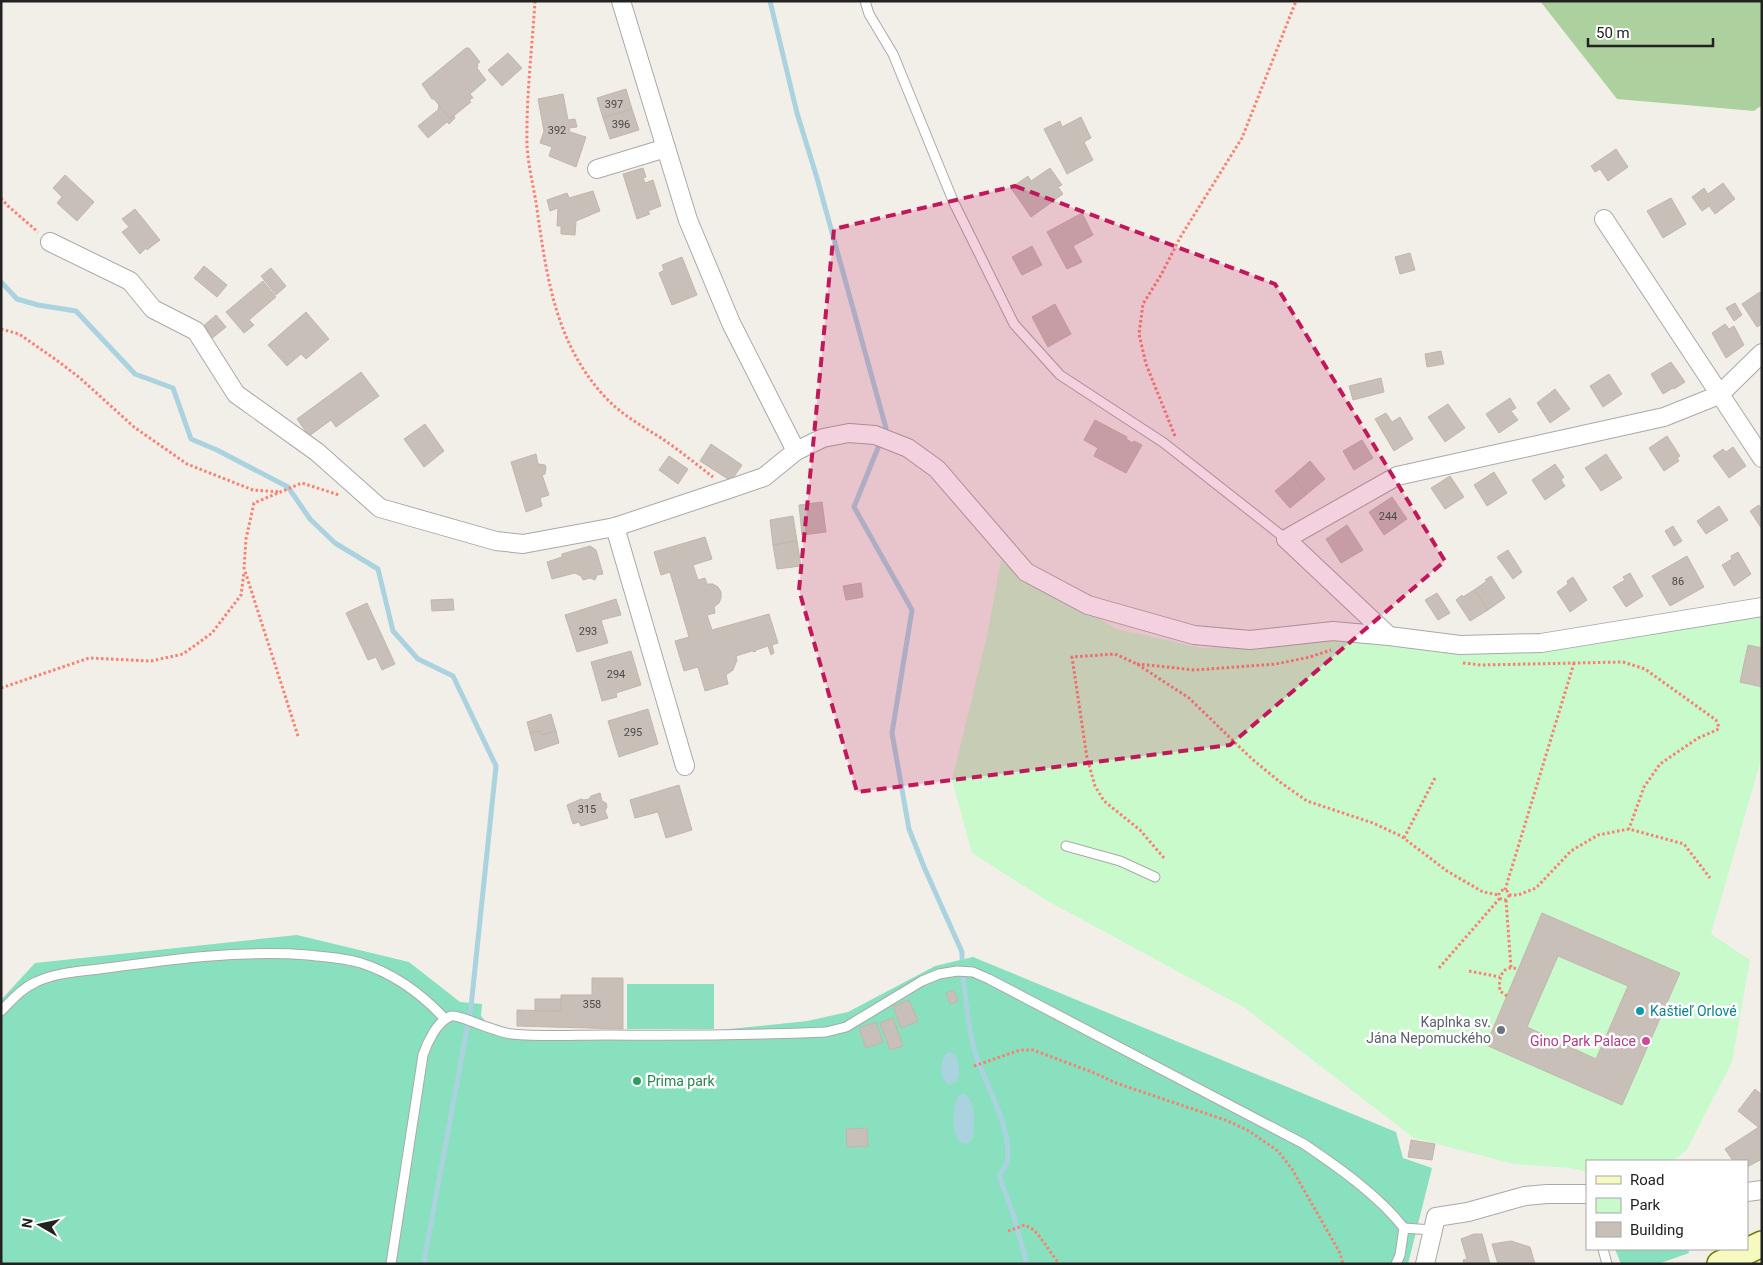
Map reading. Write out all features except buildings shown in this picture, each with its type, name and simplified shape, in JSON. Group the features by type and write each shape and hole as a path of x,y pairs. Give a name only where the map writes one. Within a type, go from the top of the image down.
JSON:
{"main road":[{"path":"1720,1264 1762,1244"}],"street":[{"path":"621,1 688,220 731,323 796,451"},
{"path":"596,169 666,148"},
{"path":"1604,219 1719,396 1762,458"},
{"path":"50,242 130,281 153,309 196,331 236,394 317,452 380,508 496,540 523,544 615,527 764,477 796,451 823,438 849,433 881,437 908,448 937,469 1026,572 1088,605 1194,635 1250,640 1333,631 1460,645 1541,643 1762,607"},
{"path":"1390,636 1286,540 1397,476 1664,417 1719,396 1762,353"},
{"path":"615,527 685,766"},
{"path":"1748,1192 1762,1190"},
{"path":"1425,1264 1436,1217 1468,1212 1525,1196 1586,1194"}],"lane":[{"path":"865,1 869,14 893,54 954,203 1014,324 1060,375 1164,443 1286,540"},
{"path":"1066,846 1120,861 1154,877"},
{"path":"1,1011 32,984 69,974 157,961 245,954 288,954 321,956 358,962 379,969 399,979 430,1003 445,1019"},
{"path":"390,1264 423,1055 428,1041 445,1019 451,1016 458,1016 481,1026 512,1034 654,1035 826,1032 846,1027 922,981 948,972 973,972 989,979 1304,1144 1333,1164 1368,1193 1394,1215 1404,1228 1400,1254 1396,1264"},
{"path":"1404,1228 1432,1230"},
{"path":"1603,1250 1607,1264"}],"path":[{"path":"535,1 527,146 554,304 568,343 583,368 606,398 622,413 664,440 729,489"},
{"path":"1185,459 1146,364 1138,334 1143,304 1161,275 1181,236 1242,138 1296,1"},
{"path":"1,198 50,242"},
{"path":"1,329 19,334 55,359 80,378 134,427 187,464 253,490 282,492"},
{"path":"1,688 89,658 152,661 183,654 212,633 241,595 246,538 254,503 302,483 345,497"},
{"path":"244,568 298,736"},
{"path":"1137,664 1195,670 1276,664 1310,657 1334,649"},
{"path":"1164,858 1140,830 1104,801 1095,786 1088,758 1072,657 1115,654 1137,664 1189,698 1252,759 1307,801 1373,823 1404,838 1447,871 1483,892 1506,900"},
{"path":"1462,663 1481,665 1623,662 1645,669 1716,720 1719,727 1717,730 1698,738 1660,764 1644,787 1628,829"},
{"path":"1439,968 1500,897 1502,891 1505,890 1574,663"},
{"path":"1404,838 1436,776"},
{"path":"1509,895 1518,895 1536,888 1571,851 1598,835 1628,829 1684,844 1710,878"},
{"path":"1505,890 1509,895"},
{"path":"1509,895 1506,900 1511,968"},
{"path":"1507,996 1500,991 1500,977 1503,971 1511,968 1518,969"},
{"path":"1470,971 1500,977"},
{"path":"974,1066 1020,1050 1033,1050 1116,1083 1228,1121 1249,1132 1278,1151 1292,1169 1340,1253 1343,1264"},
{"path":"1008,1231 1024,1225 1034,1230 1059,1264"}],"highlighted area":[{"path":"1015,186 1275,284 1445,561 1230,745 857,792 799,590 834,229"}],"green space":[{"path":"1540,1 1762,1 1762,105 1754,111 1617,99"},
{"path":"1001,560 1018,576 1044,592 1077,606 1117,629 1201,648 1337,639 1370,640 1425,651 1542,652 1762,616 1762,756 1711,934 1750,960 1732,1062 1686,1151 1673,1160 1586,1160 1586,1172 1571,1168 1514,1164 1414,1138 1245,1008 1046,900 972,853 952,780 987,636"},
{"name":"Prima park","path":"297,935 409,962 460,1002 482,1004 481,1016 488,1024 516,1030 720,1030 807,1021 848,1012 935,966 973,957 1396,1132 1403,1158 1432,1168 1408,1264 1,1264 1,1000 35,963"},
{"path":"627,984 714,984 714,1029 627,1029"},
{"path":"1615,1250 1688,1250 1689,1253 1658,1264 1621,1264"}],"water":[{"path":"949,1051 957,1057 959,1069 957,1080 950,1085 943,1079 941,1069 943,1059"},
{"path":"965,1094 969,1098 974,1114 973,1138 967,1144 959,1142 953,1118 956,1100 959,1095"}],"waterway":[{"path":"770,1 797,113 817,178 886,428 854,507 912,610 892,733 909,829 962,952 962,958"},
{"path":"1,282 17,299 38,305 76,311 135,374 173,388 191,439 217,450 288,487 310,519 335,543 378,569 393,631 418,659 453,676 496,766 471,1007 424,1261 426,1264"},
{"path":"963,977 969,1024 975,1052 1006,1135 1007,1162 999,1175 1014,1217 1027,1264"}],"place":[{"name":"Kaštieľ Orlové","path":"1640,1011"},
{"name":"Kaplnka sv. Jána Nepomuckého","path":"1501,1030"},
{"name":"Gino Park Palace","path":"1646,1041"},
{"name":"Prima park","path":"637,1081"}]}
